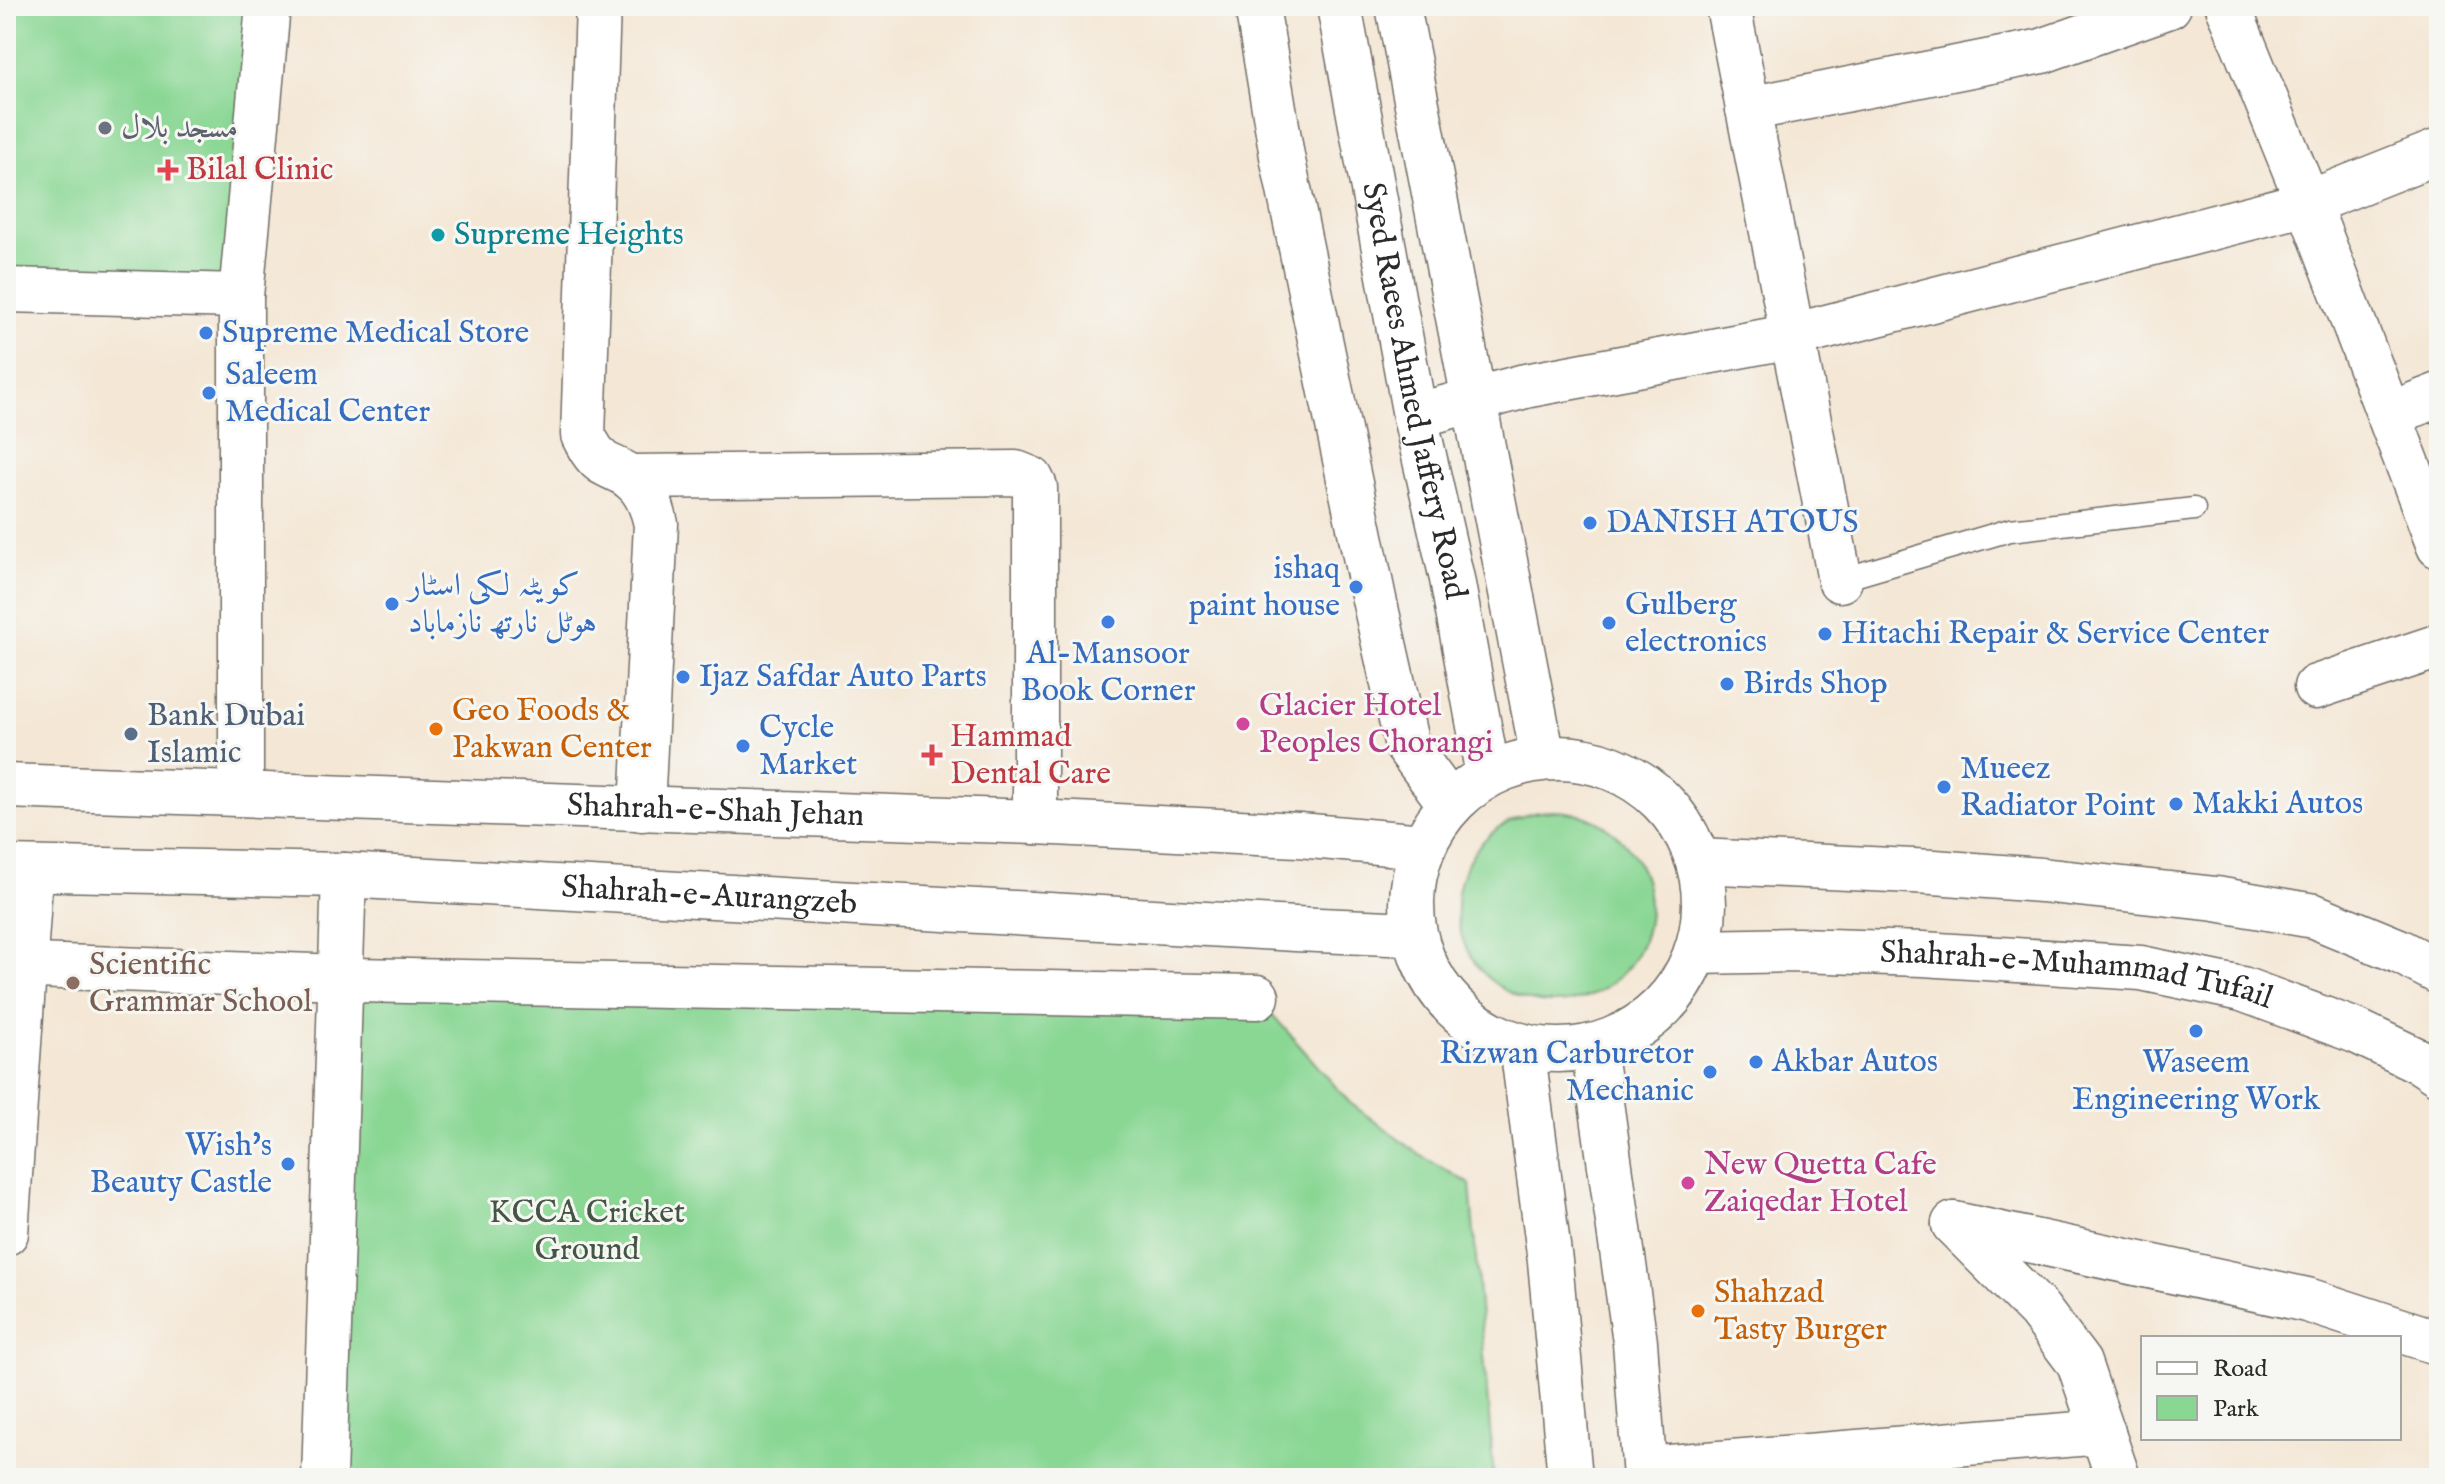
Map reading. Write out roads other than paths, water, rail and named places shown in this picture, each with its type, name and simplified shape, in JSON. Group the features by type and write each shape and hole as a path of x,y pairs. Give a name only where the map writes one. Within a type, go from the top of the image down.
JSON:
{"street":[{"path":"241,794 241,296 268,6"},
{"path":"598,6 583,435 601,461 631,477 651,503 656,524 642,809"},
{"path":"1257,6 1285,171 1407,746 1450,804"},
{"name":"Syed Raees Ahmed Jaffery Road","path":"1339,6 1415,416 1452,579 1488,775"},
{"name":"Syed Raees Ahmed Jaffery Road","path":"1398,6 1543,758"},
{"path":"1728,6 1840,580"},
{"path":"1748,109 2042,51 2169,6"},
{"path":"2228,6 2308,203 2439,546"},
{"path":"1415,416 1525,386 1792,336 2308,203 2439,151"},
{"path":"6,290 241,296"},
{"path":"2390,414 2439,395"},
{"path":"631,477 1016,473 1031,479 1035,487 1035,822"},
{"path":"2316,687 2439,646"},
{"path":"1543,758 1583,759 1622,771 1656,793 1682,824 1698,861 1704,892 1703,922 1696,952 1673,994 1637,1027 1593,1046 1558,1050 1522,1046 1491,1035 1473,1023 1441,993 1424,965 1413,934 1411,904 1414,874 1423,846 1450,804 1488,775 1506,766 1543,758"},
{"name":"Shahrah-e-Shah Jehan","path":"6,786 1035,822 1299,835 1423,846"},
{"path":"1698,861 1934,872 2216,899 2314,916 2399,951 2439,972"},
{"path":"6,1233 18,868"},
{"name":"Shahrah-e-Aurangzeb","path":"18,868 344,875 1413,934"},
{"path":"324,1478 344,875"},
{"name":"Shahrah-e-Muhammad Tufail","path":"1696,952 1797,950 1923,954 2141,968 2242,989 2356,1031 2439,1074"},
{"path":"16,966 341,977 354,980 1257,997"},
{"path":"1522,1046 1550,1261 1570,1478"},
{"path":"1593,1046 1635,1342 1645,1474 2103,1432"},
{"path":"2118,1478 2079,1363 2039,1310 1954,1224 2307,1300 2439,1343"}],"lane":[{"path":"1840,580 2010,530 2194,509"}],"place":[{"name":"مسجد بلال","path":"105,128"},
{"name":"Bilal Clinic","path":"168,170"},
{"name":"Supreme Heights","path":"438,235"},
{"name":"Supreme Medical Store","path":"206,333"},
{"name":"Saleem Medical Center","path":"209,393"},
{"name":"DANISH ATOUS","path":"1590,523"},
{"name":"ishaq paint house","path":"1356,587"},
{"name":"کویٹہ لکی اسٹار ہوٹل نارتھ نازماباد","path":"392,604"},
{"name":"Al-Mansoor Book Corner","path":"1108,622"},
{"name":"Gulberg electronics","path":"1609,623"},
{"name":"Hitachi Repair & Service Center","path":"1825,634"},
{"name":"Ijaz Safdar Auto Parts","path":"683,677"},
{"name":"Birds Shop","path":"1727,684"},
{"name":"Glacier Hotel Peoples Chorangi","path":"1243,724"},
{"name":"Geo Foods & Pakwan Center","path":"436,729"},
{"name":"Bank Dubai Islamic","path":"131,734"},
{"name":"Cycle Market","path":"743,746"},
{"name":"Hammad Dental Care","path":"932,755"},
{"name":"Mueez Radiator Point","path":"1944,787"},
{"name":"Makki Autos","path":"2176,804"},
{"name":"Scientific Grammar School","path":"73,983"},
{"name":"Waseem Engineering Work","path":"2196,1031"},
{"name":"Akbar Autos","path":"1756,1062"},
{"name":"Rizwan Carburetor Mechanic","path":"1710,1072"},
{"name":"Wish's Beauty Castle","path":"288,1164"},
{"name":"New Quetta Cafe Zaiqedar Hotel","path":"1688,1183"},
{"name":"Shahzad Tasty Burger","path":"1698,1311"}],"park label":[{"name":"KCCA Cricket Ground","path":"587,1232"}]}
